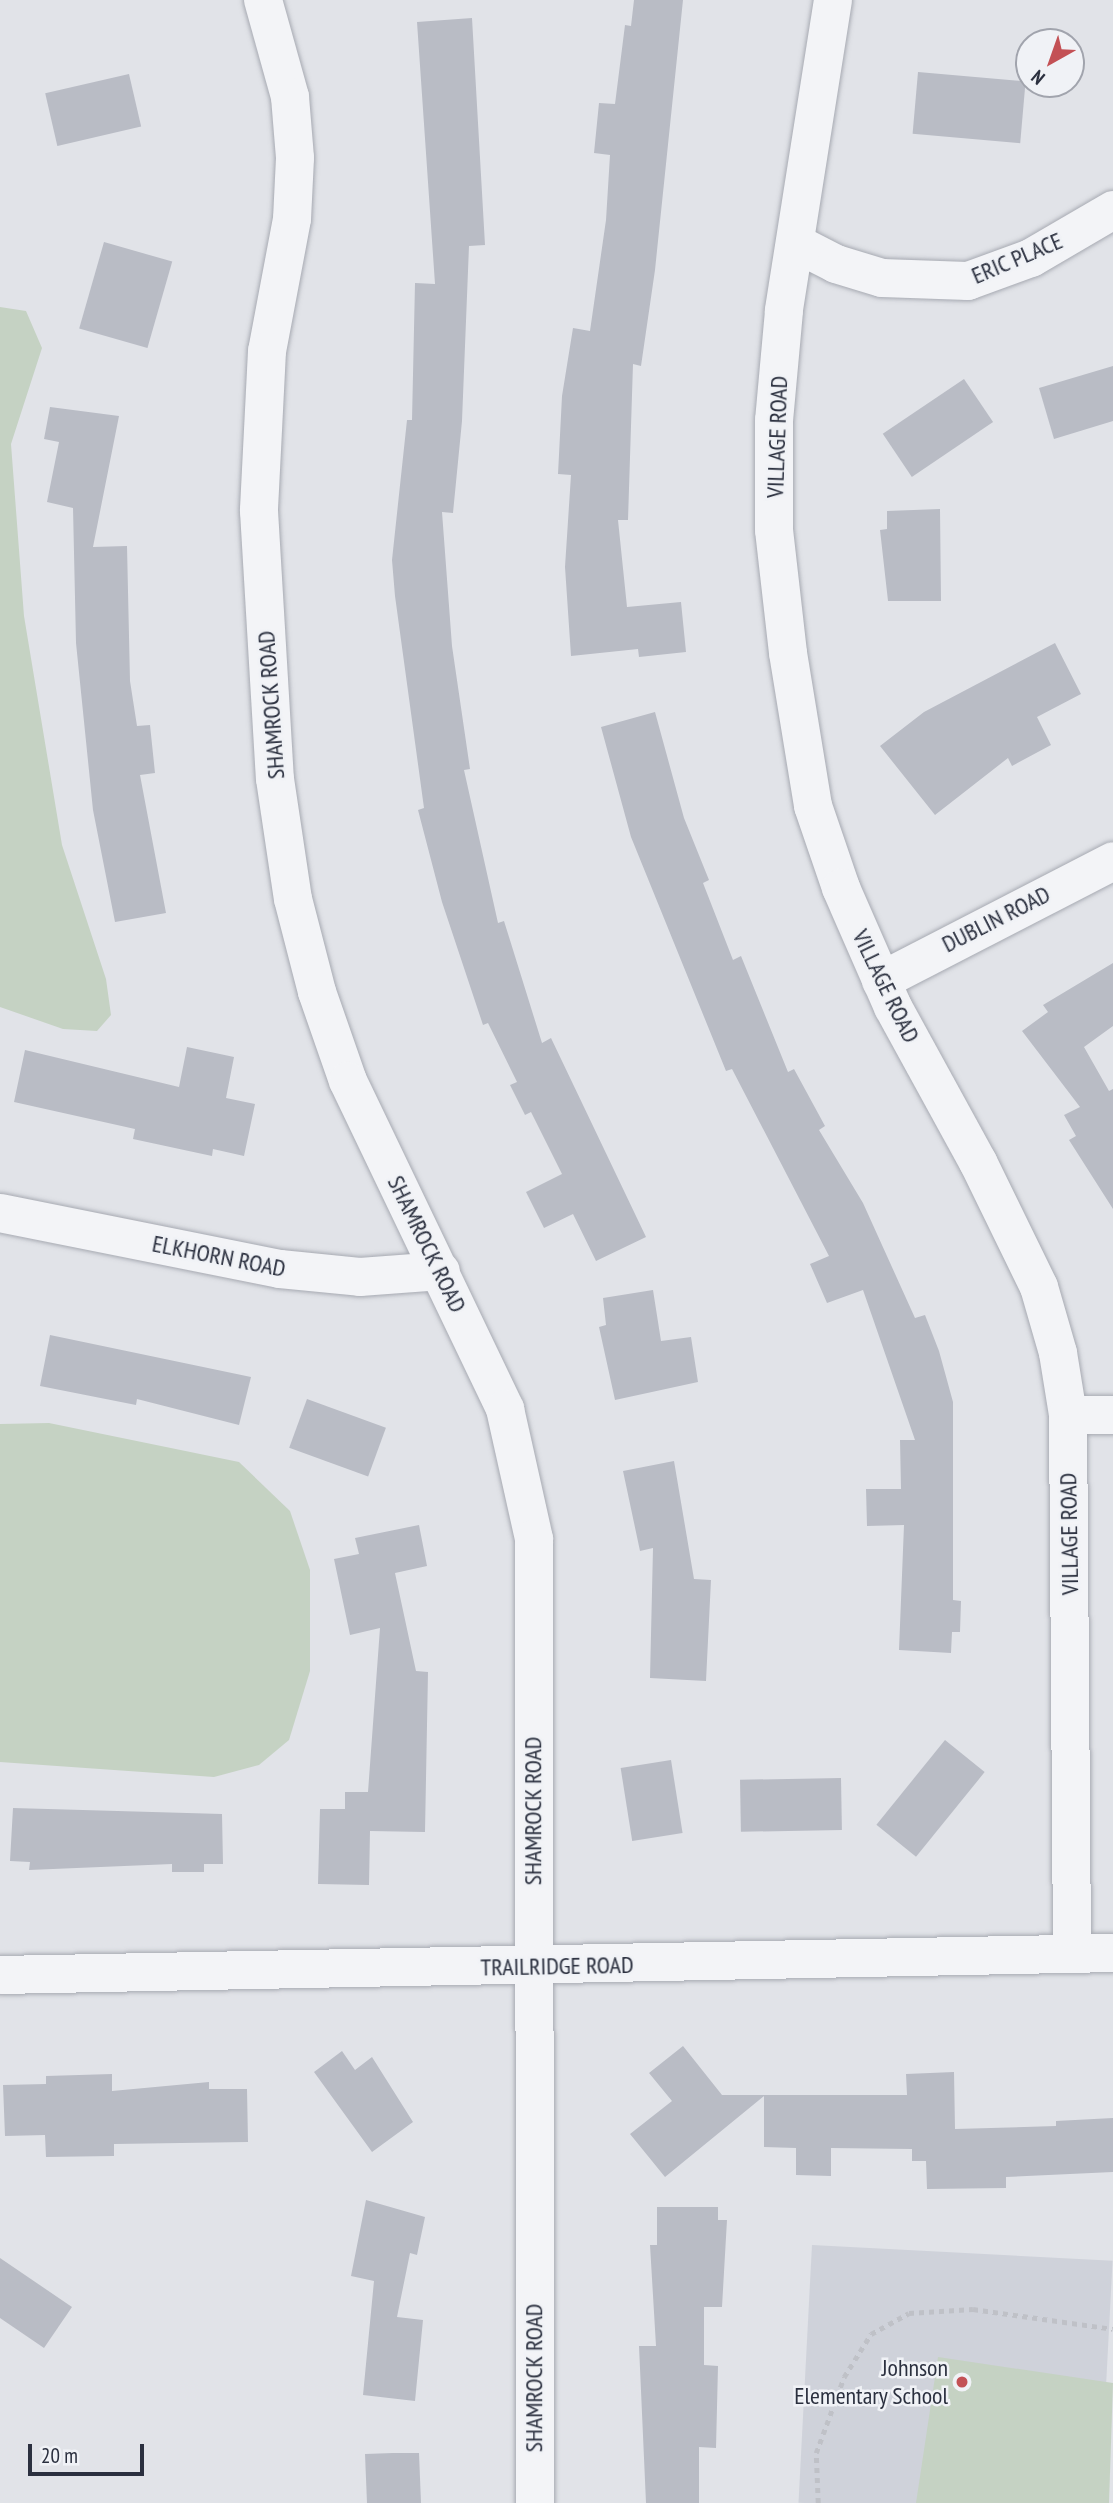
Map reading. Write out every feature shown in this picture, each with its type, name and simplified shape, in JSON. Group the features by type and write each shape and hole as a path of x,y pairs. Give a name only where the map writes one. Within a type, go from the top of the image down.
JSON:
{"street":[{"name":"SHAMROCK ROAD","path":"263,0 290,97 295,158 292,219 267,351 261,411 259,511 275,779 293,899 317,992 348,1081 505,1409 534,1539 535,2503"},
{"name":"VILLAGE ROAD","path":"833,0 795,243 774,420 775,530 788,653 813,806 881,981 1039,1287 1068,1415 1073,1954"},
{"name":"ERIC PLACE","path":"795,243 882,278 968,281 1031,258 1113,210"},
{"name":"DUBLIN ROAD","path":"881,981 1113,861"},
{"name":"ELKHORN ROAD","path":"0,1213 280,1269 360,1277 441,1271"},
{"path":"1068,1415 1113,1415"},
{"name":"TRAILRIDGE ROAD","path":"0,1975 1113,1953"}],"path":[{"path":"818,2503 816,2453 844,2377 871,2334 909,2313 973,2309 1113,2329"}],"shaded area":[{"name":"Johnson Elementary School","path":"812,2245 1113,2261 1100,2503 798,2503"}],"green space":[{"path":"0,307 26,311 42,348 11,444 24,616 62,845 106,979 111,1015 97,1031 63,1029 0,1007"},
{"path":"49,1423 239,1462 290,1511 310,1570 310,1671 289,1740 259,1765 214,1777 0,1762 0,1424"},
{"path":"938,2357 1113,2383 1109,2503 916,2503"}],"building":[{"path":"634,0 683,0 655,270 641,366 633,364 628,520 618,520 627,607 681,602 686,652 639,657 638,649 571,656 565,567 571,475 558,474 562,396 573,328 590,331 606,220 610,155 594,153 599,103 615,104 625,25 631,26"},
{"path":"472,18 485,245 469,246 462,421 453,513 442,512 452,646 470,769 464,770 498,923 504,921 542,1043 551,1038 646,1237 596,1261 573,1214 544,1228 526,1192 562,1174 531,1112 525,1115 510,1085 517,1082 488,1023 483,1025 442,902 418,810 424,808 395,596 392,560 407,420 412,420 415,283 435,284 417,22"},
{"path":"918,72 1015,80 1015,98 1024,98 1020,143 913,134"},
{"path":"129,74 141,127 57,146 45,93"},
{"path":"104,242 172,262 147,348 79,329"},
{"path":"1113,366 1113,421 1054,439 1039,388"},
{"path":"964,379 993,422 912,477 883,434"},
{"path":"50,407 119,416 93,547 127,546 130,681 137,726 150,725 155,773 140,775 166,913 115,922 93,810 76,643 73,508 47,502 59,442 44,439"},
{"path":"940,509 941,601 888,601 880,530 887,529 887,511"},
{"path":"1055,643 1081,694 1037,717 1051,745 1012,766 1008,758 935,815 880,746 924,712"},
{"path":"655,712 684,818 709,880 703,883 733,960 741,956 788,1072 794,1069 825,1126 819,1130 863,1203 915,1318 925,1315 939,1351 953,1402 953,1600 961,1601 960,1632 952,1632 951,1653 899,1650 904,1525 867,1526 866,1489 901,1489 900,1440 915,1440 863,1290 827,1303 810,1264 829,1256 732,1069 726,1071 631,837 601,727"},
{"path":"1113,963 1113,1026 1084,1047 1109,1091 1113,1089 1113,1209 1069,1140 1076,1136 1064,1115 1080,1107 1022,1031 1048,1012 1043,1005"},
{"path":"187,1047 234,1057 226,1098 255,1104 244,1156 213,1149 212,1156 133,1139 135,1129 14,1102 25,1050 179,1087"},
{"path":"653,1290 661,1341 691,1337 698,1382 615,1400 599,1327 606,1325 603,1298"},
{"path":"50,1335 251,1377 239,1425 137,1399 136,1405 40,1386"},
{"path":"307,1399 386,1428 368,1477 289,1448"},
{"path":"674,1461 694,1579 711,1580 706,1681 650,1678 653,1548 640,1551 623,1471"},
{"path":"419,1525 427,1566 395,1573 416,1671 428,1672 425,1832 370,1831 369,1885 318,1884 320,1809 345,1809 345,1792 368,1792 380,1628 350,1635 334,1559 359,1554 355,1538"},
{"path":"945,1740 985,1772 916,1857 876,1825"},
{"path":"671,1760 683,1833 632,1841 621,1768"},
{"path":"841,1778 842,1830 741,1832 740,1780"},
{"path":"13,1808 222,1814 223,1864 204,1864 204,1872 172,1872 172,1864 29,1870 30,1862 10,1861"},
{"path":"683,2046 722,2095 907,2095 906,2074 954,2072 955,2129 1056,2126 1056,2121 1113,2118 1113,2172 1006,2177 1006,2188 927,2189 926,2161 912,2161 912,2149 831,2148 831,2176 796,2175 796,2148 764,2147 764,2096 665,2177 630,2134 672,2101 649,2073"},
{"path":"342,2051 355,2070 372,2057 413,2122 372,2152 314,2072"},
{"path":"112,2074 112,2091 209,2082 209,2089 247,2089 248,2142 114,2144 114,2156 46,2157 45,2135 5,2136 3,2085 46,2084 46,2076"},
{"path":"366,2200 425,2217 417,2255 410,2253 397,2317 423,2320 415,2401 363,2395 374,2281 351,2276"},
{"path":"657,2207 718,2207 718,2220 727,2220 722,2307 704,2307 704,2365 718,2366 716,2448 699,2447 699,2503 646,2503 639,2346 656,2346 650,2245 657,2245"},
{"path":"0,2258 72,2307 44,2348 0,2318"},
{"path":"419,2453 421,2503 367,2503 365,2454"}],"place":[{"name":"Johnson Elementary School","path":"962,2382"}]}
